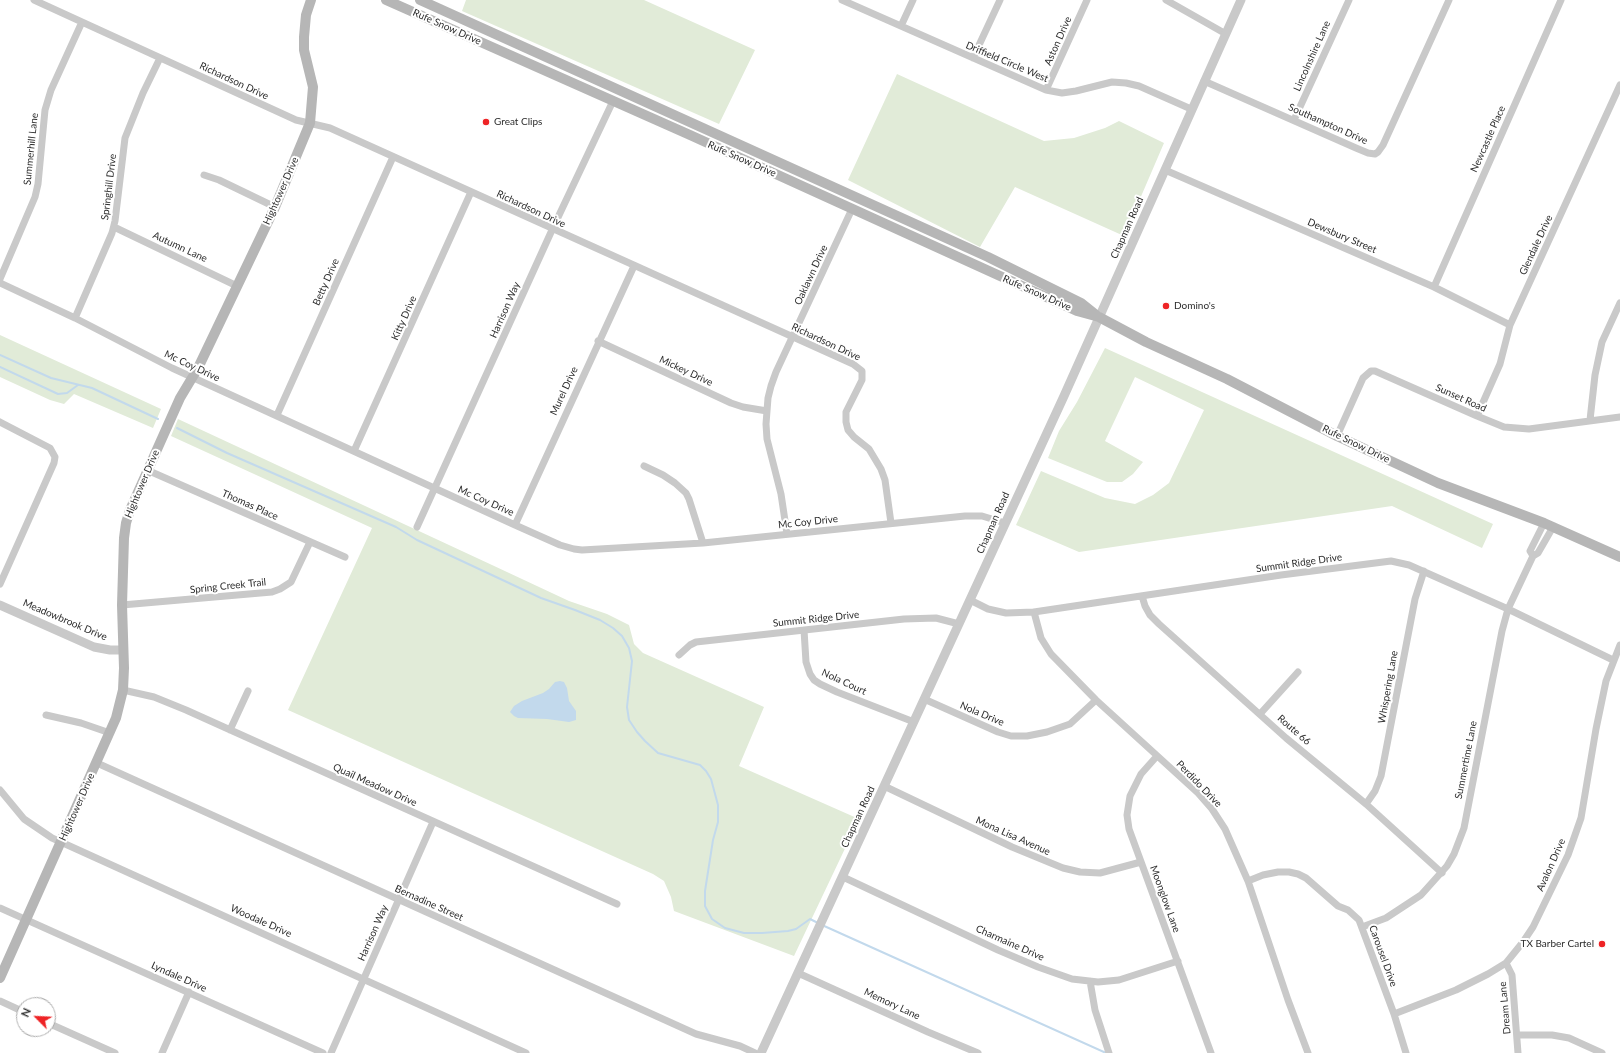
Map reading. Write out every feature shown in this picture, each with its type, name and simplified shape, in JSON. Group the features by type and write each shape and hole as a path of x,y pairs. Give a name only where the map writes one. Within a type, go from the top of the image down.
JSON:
{"main road":[{"name":"Hightower Drive","path":"0,978 116,718 123,690 124,668 122,605 124,538 126,523 147,470 180,398 192,378 237,286 274,207 310,123 313,87 304,50 304,37 306,15 310,0"},
{"name":"Rufe Snow Drive","path":"386,0 1077,311 1099,317"},
{"name":"Rufe Snow Drive","path":"420,0 988,257 1081,303 1099,317 1146,342 1226,379 1337,436 1438,484 1548,525 1594,544 1620,557"}],"street":[{"name":"Richardson Drive","path":"34,0 296,120 330,128 552,230 853,364 862,371 862,380 846,412 846,422 848,430 854,438 869,449 881,469 885,480 891,523"},
{"name":"Driffield Circle West","path":"842,0 1046,90 1062,93 1076,91 1105,83 1126,83 1144,88 1191,109"},
{"path":"901,26 913,0"},
{"path":"973,58 1000,0"},
{"name":"Aston Drive","path":"1046,90 1087,0"},
{"path":"1166,0 1226,34"},
{"name":"Chapman Road","path":"761,1053 970,600 1241,0"},
{"name":"Lincolnshire Lane","path":"1294,120 1349,0"},
{"name":"Southampton Drive","path":"1204,80 1368,153 1375,154 1378,152 1449,0"},
{"name":"Newcastle Place","path":"1434,287 1561,0"},
{"name":"Summerhill Lane","path":"0,279 35,197 38,184 45,110 51,90 82,22"},
{"name":"Springhill Drive","path":"75,318 114,227 125,138 143,92 160,58"},
{"name":"Glendale Drive","path":"1477,416 1500,364 1510,325 1620,84"},
{"name":"Harrison Way","path":"417,527 552,230 613,101"},
{"name":"Betty Drive","path":"277,415 393,157"},
{"name":"Dewsbury Street","path":"1165,170 1434,287 1510,325"},
{"path":"204,175 219,180 274,207"},
{"name":"Kitty Drive","path":"354,451 471,192"},
{"name":"Oaklawn Drive","path":"787,534 781,494 767,439 767,411 771,386 852,209"},
{"name":"Autumn Lane","path":"114,227 237,286"},
{"name":"Murel Drive","path":"515,525 598,341 634,266"},
{"name":"Mc Coy Drive","path":"0,283 75,318 192,378 277,415 435,489 560,545 582,550 703,543 965,516 982,516 1005,523"},
{"path":"1590,420 1595,374 1602,342 1620,303"},
{"name":"Mickey Drive","path":"598,341 731,403 743,407 767,411"},
{"name":"Sunset Road","path":"1337,436 1363,378 1371,371 1375,371 1504,427 1529,429 1620,417"},
{"path":"0,422 50,448 55,457 54,463 0,584"},
{"path":"644,466 663,475 686,493 703,543"},
{"name":"Thomas Place","path":"147,470 345,557"},
{"name":"Summertime Lane","path":"1533,556 1530,551 1548,525"},
{"name":"Summertime Lane","path":"1362,928 1386,918 1421,895 1442,873 1454,854 1464,828 1502,631 1508,609 1533,556 1538,553 1548,525"},
{"name":"Spring Creek Trail","path":"122,605 264,592 280,589 291,582 310,542"},
{"name":"Summit Ridge Drive","path":"970,600 988,609 1006,613 1034,612 1281,575 1391,561 1409,565 1508,609 1613,660"},
{"name":"Whispering Lane","path":"1366,804 1375,791 1381,776 1415,599 1424,572"},
{"name":"Route 66","path":"1142,596 1150,615 1159,624 1286,738 1366,804 1442,873"},
{"name":"Meadowbrook Drive","path":"0,605 94,647 110,650 123,650"},
{"name":"Perdido Drive","path":"1034,612 1041,638 1051,654 1096,700 1198,793 1212,809 1225,829 1248,882 1288,1000 1308,1053"},
{"name":"Summit Ridge Drive","path":"679,655 690,645 696,642 804,630 924,618 936,618 959,624"},
{"name":"Nola Court","path":"804,630 806,662 810,674 814,680 838,692 914,722"},
{"name":"Avalon Drive","path":"1394,1014 1456,990 1506,963 1533,927 1552,890 1581,818 1596,729 1606,681 1620,645"},
{"path":"1260,714 1298,672"},
{"name":"Quail Meadow Drive","path":"123,690 154,697 617,904"},
{"path":"230,730 248,691"},
{"name":"Nola Drive","path":"924,699 998,732 1011,736 1027,736 1047,732 1070,724 1096,700"},
{"path":"46,716 81,723 110,733"},
{"name":"Moonglow Lane","path":"1157,756 1141,774 1130,796 1126,815 1129,829 1211,1053"},
{"name":"Bernadine Street","path":"97,763 696,1034 740,1046 755,1053"},
{"name":"Mona Lisa Avenue","path":"884,786 1012,847 1063,868 1080,872 1100,873 1141,862"},
{"name":"Woodale Drive","path":"0,790 24,819 38,830 61,842 364,978 526,1053"},
{"name":"Harrison Way","path":"330,1053 434,822"},
{"name":"Carousel Drive","path":"1248,882 1264,875 1278,872 1298,874 1306,878 1338,906 1348,910 1359,920 1394,1014 1406,1053"},
{"name":"Charmaine Drive","path":"843,877 1038,967 1072,979 1090,981 1118,980 1178,962"},
{"name":"Lyndale Drive","path":"0,908 324,1053"},
{"name":"Dream Lane","path":"1506,963 1512,975 1518,1053"},
{"name":"Memory Lane","path":"798,973 978,1053"},
{"path":"1090,981 1095,1010 1109,1053"},
{"path":"162,1053 189,992"},
{"path":"0,1001 16,1008"},
{"path":"56,1027 115,1053"},
{"path":"1517,1035 1552,1035 1569,1038 1602,1053"}],"green space":[{"path":"466,0 644,0 755,50 719,124 462,11"},
{"path":"897,74 1044,141 1074,138 1105,128 1119,121 1164,143 1124,236 1015,187 980,247 848,180"},
{"path":"0,335 161,409 153,428 74,394 64,404 50,400 0,377"},
{"path":"1105,348 1493,524 1482,548 1392,506 1079,552 1016,525 1041,471 1105,498 1135,504 1153,495 1169,483 1204,410 1135,377 1105,441 1143,462 1133,474 1122,482 1107,482 1048,458 1059,431 1077,402"},
{"path":"178,419 569,601 607,614 629,625 634,644 643,653 764,707 739,766 859,819 794,956 674,911 671,897 664,881 653,874 288,710 372,528 171,436"}],"water":[{"path":"555,682 564,682 567,688 569,701 576,711 576,720 569,722 547,719 518,718 510,712 514,706 522,701 543,693"}],"waterway":[{"path":"0,355 51,378 92,388 158,419"},
{"path":"0,367 58,394 67,393 78,385"},
{"path":"177,428 227,453 396,527 417,540 541,598 600,620 613,628 622,636 629,648 632,661 627,707 629,720 637,732 658,753 700,765 711,779 718,805 718,822 713,840 705,891 705,906 712,919 725,928 744,933 788,931 796,929 810,919 818,923"},
{"path":"822,925 1106,1053"}],"place":[{"name":"Great Clips","path":"486,122"},
{"name":"Domino's","path":"1166,306"},
{"name":"TX Barber Cartel","path":"1602,944"}]}
